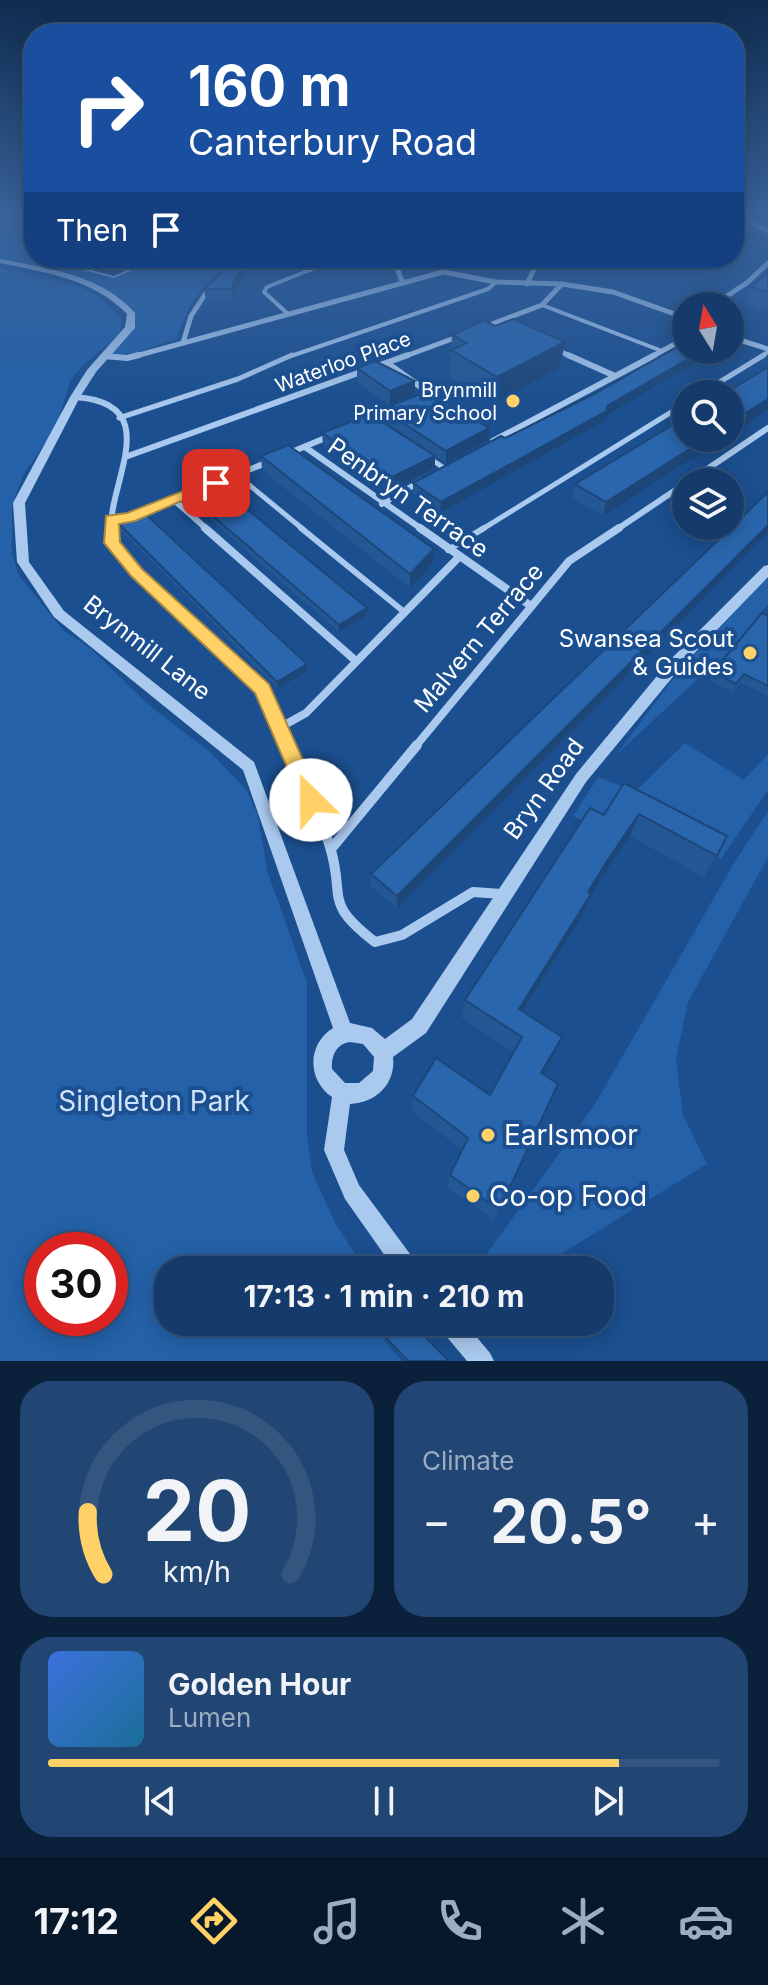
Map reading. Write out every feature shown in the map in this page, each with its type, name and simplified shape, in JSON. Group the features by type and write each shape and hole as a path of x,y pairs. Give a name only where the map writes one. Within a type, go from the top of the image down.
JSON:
{"street":[{"name":"Brynmill Lane","path":"85,282 119,298 131,313 130,328 75,397 19,503 23,562 59,614 249,766 344,1032"},
{"path":"105,356 127,358 400,282"},
{"path":"496,282 562,284 613,292 672,313"},
{"path":"482,328 542,305 562,284"},
{"path":"183,343 191,316 212,285"},
{"path":"495,323 509,329"},
{"name":"Waterloo Place","path":"128,456 468,333"},
{"path":"744,342 768,350"},
{"path":"548,346 613,375"},
{"path":"490,443 672,346"},
{"path":"387,363 443,401"},
{"path":"419,399 432,394"},
{"path":"75,397 101,400 119,418 130,437 111,520 112,543 137,573 263,689 331,849 336,900 353,925 375,942 402,935 473,892 502,894"},
{"name":"Malvern Terrace","path":"708,468 768,428"},
{"path":"490,429 501,436"},
{"path":"111,520 129,517 174,500 343,430"},
{"name":"Penbryn Terrace","path":"305,447 531,606"},
{"path":"382,504 455,461"},
{"name":"Malvern Terrace","path":"331,849 569,561 672,492"},
{"path":"174,500 356,661"},
{"path":"281,727 306,713 459,557"},
{"name":"Bryn Road","path":"383,1052 419,1026 502,894 589,768 676,663 768,569"},
{"path":"360,1031 374,1038 383,1052 384,1069 375,1086 359,1094 342,1093 329,1084 323,1070 324,1054 331,1041 344,1032 360,1031"},
{"path":"342,1093 334,1150 352,1192 398,1256"},
{"path":"461,1336 482,1361"}],"lane":[{"path":"281,282 267,287 264,292 268,299 288,314"},
{"path":"119,418 238,379 319,344 488,289 496,282"},
{"path":"542,305 662,351"},
{"path":"722,380 768,350"},
{"path":"448,550 672,412"},
{"path":"419,451 444,468"},
{"path":"237,475 403,611"}],"green space":[{"name":"Singleton Park","path":"0,282 67,282 97,296 122,321 119,335 83,365 70,381 57,426 23,475 12,506 12,553 19,576 64,631 90,648 150,706 210,752 246,789 257,813 268,873 307,983 307,1136 312,1172 336,1225 356,1255 154,1256 154,1336 380,1336 402,1361 0,1361"},
{"path":"88,282 208,282 193,302 177,339 134,353 105,356 130,328 131,313 119,300"},
{"path":"768,577 768,605 706,677 702,675 616,755 681,668"},
{"path":"685,743 744,780 768,754 768,790 721,859 615,802 597,829 573,816 598,777 631,790 639,788"},
{"path":"768,811 768,857 688,1002 676,1059 683,1115 707,1164 558,1256 485,1256 595,1104 734,863"}],"building":[{"path":"212,282 234,282 231,289 204,289"},
{"path":"758,282 768,282 768,292 751,287"},
{"path":"513,319 565,342 497,377 451,350 467,343 452,335 484,320 495,326"},
{"path":"672,350 672,364 679,364 607,406 607,411 441,502 413,483 501,436 505,438 594,394"},
{"path":"375,361 415,381 390,391 357,368"},
{"path":"768,367 768,399 744,414 744,382"},
{"path":"428,391 489,428 446,451 382,409"},
{"path":"370,414 435,456 390,478 322,433"},
{"path":"672,425 672,452 685,452 606,502 575,484"},
{"path":"288,445 434,549 410,574 261,456"},
{"path":"225,491 367,608 339,625 198,503"},
{"path":"768,492 768,525 397,896 371,874 718,540 744,540 744,515"},
{"path":"141,510 307,664 277,682 116,521"},
{"name":"Swansea Scout & Guides","path":"762,613 768,616 768,686 744,674 736,684 713,672"},
{"path":"624,783 727,836 717,856 639,814 588,892 591,894 519,1009 562,1037 541,1073 558,1084 499,1210 450,1175 468,1138 413,1096 436,1058 490,1095 522,1037 465,1000 590,808 604,815"},
{"path":"384,1336 424,1336 448,1360 447,1361 408,1361"}],"place":[{"name":"Brynmill Primary School","path":"513,401"},
{"name":"Swansea Scout & Guides","path":"750,653"},
{"name":"Earlsmoor","path":"488,1135"},
{"name":"Co-op Food","path":"473,1196"}],"route":[{"path":"216,483 129,517 111,520 112,543 137,573 263,689 311,800"}]}
